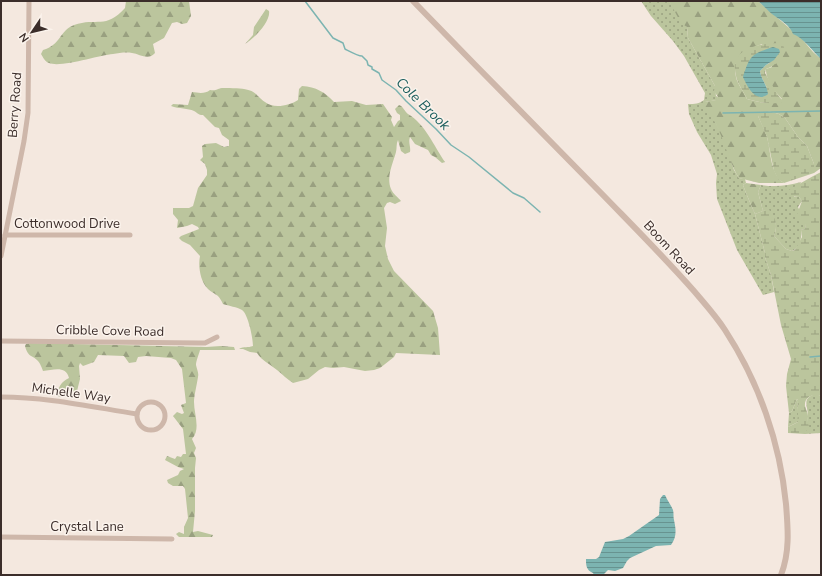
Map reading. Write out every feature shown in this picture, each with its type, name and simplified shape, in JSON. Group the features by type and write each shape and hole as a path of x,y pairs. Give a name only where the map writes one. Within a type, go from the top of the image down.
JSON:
{"street":[{"name":"Berry Road","path":"1,256 24,141 28,113 29,1"},
{"name":"Boom Road","path":"413,1 657,250 714,315 726,332 741,356 756,389 770,428 779,462 784,486 788,535 787,554 781,575"},
{"name":"Cottonwood Drive","path":"5,236 130,235"},
{"name":"Cribble Cove Road","path":"1,341 206,343 217,337"},
{"name":"Michelle Way","path":"1,397 20,397 137,414"},
{"path":"150,402 159,404 165,412 165,417 162,425 158,428 150,430 145,428 139,422 137,414 142,405 150,402"},
{"name":"Crystal Lane","path":"1,537 172,539"}],"green space":[{"path":"126,1 189,1 191,16 187,23 172,23 164,38 153,44 155,53 150,57 132,53 122,53 62,64 55,64 44,59 41,54 43,50 53,45 69,28 82,23 101,22 112,19 125,8"},
{"path":"641,1 669,1 687,27 688,38 715,86 716,96 718,97 717,100 705,102 724,139 734,170 739,178 745,179 746,183 743,185 755,214 774,292 763,295 737,250 717,199 717,174 711,155 697,132 689,114 688,104 697,104 704,100 705,93 684,56 651,16"},
{"path":"669,1 758,1 802,39 821,59 821,168 814,173 814,164 807,146 798,137 785,118 779,114 768,111 758,116 767,137 776,174 784,183 759,183 739,178 730,160 716,123 704,107 705,102 716,100 718,97 714,91 715,86 688,38 687,27 681,23","holes":["762,44 772,67 766,69 767,77 774,90 782,99 770,103 747,99 738,82 735,70 736,64 741,55"]},
{"path":"266,9 269,11 269,15 265,25 245,44 253,35 254,27"},
{"path":"778,43 783,45 785,50 784,54 776,64 766,69 765,73 782,102 769,103 747,99 737,79 735,67 737,59 746,49 754,46","holes":["775,60 766,65 760,71 767,88 746,69"]},
{"path":"302,86 320,91 334,102 352,101 366,105 383,104 392,117 391,120 394,127 400,120 400,115 395,109 399,105 401,106 424,129 445,162 442,163 431,155 428,150 415,144 410,137 410,152 405,154 401,151 398,140 390,170 389,180 392,191 401,201 395,204 390,202 387,203 384,208 387,228 385,246 388,259 394,271 433,311 438,328 440,355 396,353 394,357 380,368 374,370 365,371 344,367 325,367 308,379 293,383 257,353 239,349 253,346 250,326 244,312 238,308 223,304 218,296 205,286 200,273 200,256 190,245 179,238 199,229 192,224 177,228 178,220 173,214 173,208 189,208 193,206 198,188 207,175 205,164 200,160 203,157 202,146 205,144 216,143 224,147 229,146 229,140 222,135 219,128 215,127 203,115 192,110 171,106 173,104 188,105 192,92 204,93 210,90 222,88 240,88 254,92 268,104 281,106 298,100 299,89"},
{"path":"764,107 768,111 779,114 785,118 798,137 807,146 814,164 814,173 784,183 778,179 774,171 767,137 758,116 760,109"},
{"path":"821,172 821,396 812,395 806,400 805,406 809,426 805,434 788,433 788,427 798,422 798,400 797,399 792,411 789,413 786,386 787,374 791,359 781,325 771,275 765,257 755,214 768,209 776,221 774,236 786,249 792,251 795,250 802,237 801,230 805,229 806,225 799,222 796,217 802,201 799,197 788,196 787,191"},
{"path":"801,182 799,186 793,188 794,197 799,197 802,201 798,207 806,225 805,229 801,230 799,245 792,251 786,249 774,236 776,225 774,218 768,210 763,211 758,192 761,185 781,186"},
{"path":"746,183 761,185 758,192 763,211 755,214 743,185"},
{"path":"26,344 234,347 235,350 200,350 196,363 198,376 194,402 197,426 195,435 192,439 196,448 194,453 196,458 193,532 198,531 213,535 212,537 179,537 176,534 179,532 184,534 184,527 188,518 185,489 183,486 173,486 168,483 167,480 178,475 180,471 184,469 165,460 167,456 175,459 177,456 181,457 183,454 186,454 183,429 173,416 177,412 182,414 184,413 181,405 186,403 182,369 176,360 171,358 146,356 138,357 136,362 129,363 124,356 98,355 94,362 83,366 80,363 80,379 76,395 63,397 57,396 57,393 62,383 69,378 67,374 65,371 59,369 43,371 39,362 26,350"},
{"path":"816,394 821,396 821,433 805,434 808,418 806,403 808,398"},
{"path":"797,399 798,422 788,427 789,413 792,411"}],"water":[{"path":"758,1 821,1 821,59 804,41 793,34 787,25"},
{"path":"773,47 779,49 780,52 774,60 760,71 768,94 764,97 760,97 752,93 743,77 753,56"},
{"path":"663,495 665,495 673,511 676,533 671,545 656,546 630,558 623,568 615,571 608,570 603,575 594,575 586,565 586,559 596,559 599,557 605,542 623,539 629,536 659,515 660,499"}],"waterway":[{"name":"Cole Brook","path":"305,1 333,38 343,43 345,49 362,56 367,61 368,65 379,73 382,80 396,90 451,145 469,157 513,193 524,198 540,212"},
{"path":"723,113 821,111"},
{"path":"810,357 821,356"}]}
